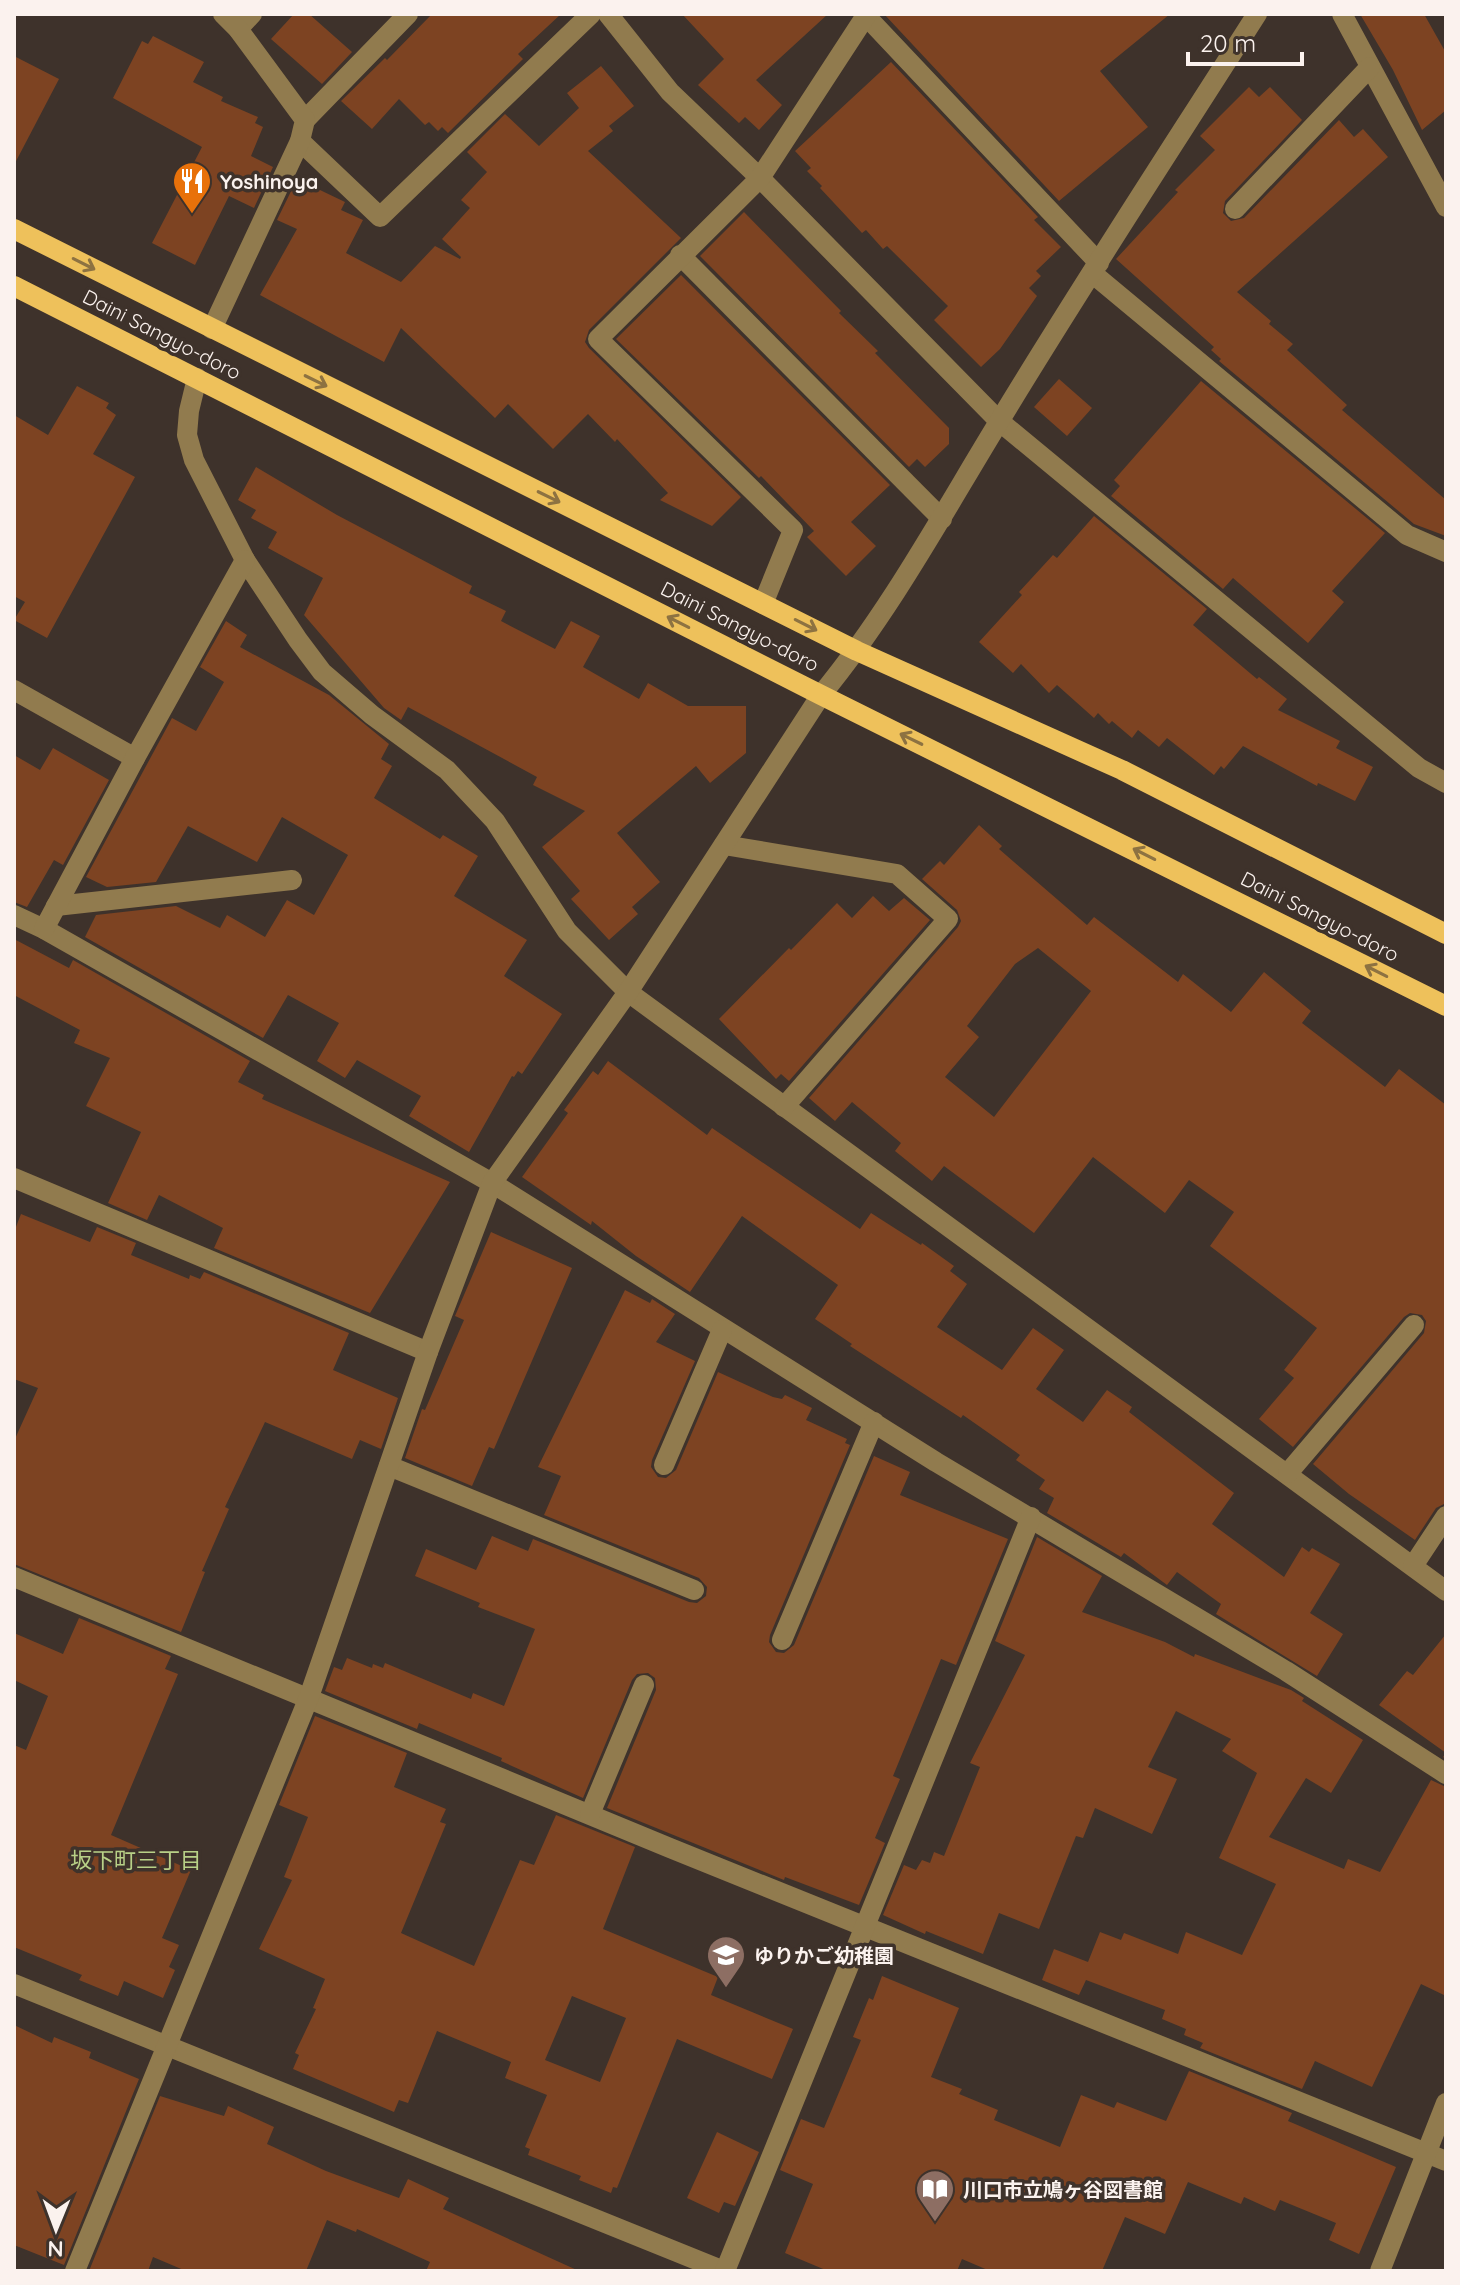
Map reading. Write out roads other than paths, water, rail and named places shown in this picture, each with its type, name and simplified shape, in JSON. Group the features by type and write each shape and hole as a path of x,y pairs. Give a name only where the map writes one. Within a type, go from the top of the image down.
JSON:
{"main road":[{"name":"Daini Sangyo-doro","path":"14,229 857,651 1122,770 1446,934"},
{"name":"Daini Sangyo-doro","path":"14,286 821,695 1446,1006"}],"street":[{"path":"223,14 238,29 305,120"},
{"path":"238,29 252,14"},
{"path":"212,329 300,141 305,120 408,14"},
{"path":"300,141 380,217 591,14"},
{"path":"608,14 670,92 760,178 999,421 1419,768 1446,783"},
{"path":"75,2271 309,1697 428,1352 492,1183 628,992 821,695 857,651 1257,14"},
{"path":"1342,14 1446,207"},
{"path":"763,604 793,530 598,339 760,178 866,15 1096,268 1407,535 1446,552"},
{"path":"1235,209 1370,67"},
{"path":"680,255 942,519"},
{"path":"197,378 187,435 194,460 245,560 298,640 322,672 372,715 447,770 495,821 567,931 628,992 1446,1591"},
{"path":"44,929 245,560"},
{"path":"14,690 135,758"},
{"path":"724,845 897,874 948,919 784,1107"},
{"path":"56,906 292,880"},
{"path":"14,915 44,929 492,1183 722,1330 1286,1671 1446,1774"},
{"path":"14,1178 428,1352"},
{"path":"1288,1473 1414,1325"},
{"path":"664,1465 722,1330"},
{"path":"782,1640 874,1422"},
{"path":"389,1466 694,1590"},
{"path":"1413,1566 1446,1516"},
{"path":"14,1984 725,2271 1031,1517"},
{"path":"14,1577 1446,2161"},
{"path":"590,1814 644,1685"},
{"path":"1380,2271 1446,2103"}],"place":[{"name":"Yoshinoya","path":"192,215"},
{"name":"ゆりかご幼稚園","path":"726,1989"},
{"name":"川口市立鳩ヶ谷図書館","path":"935,2223"}],"district":[{"name":"坂下町三丁目","path":"136,1860"}]}
